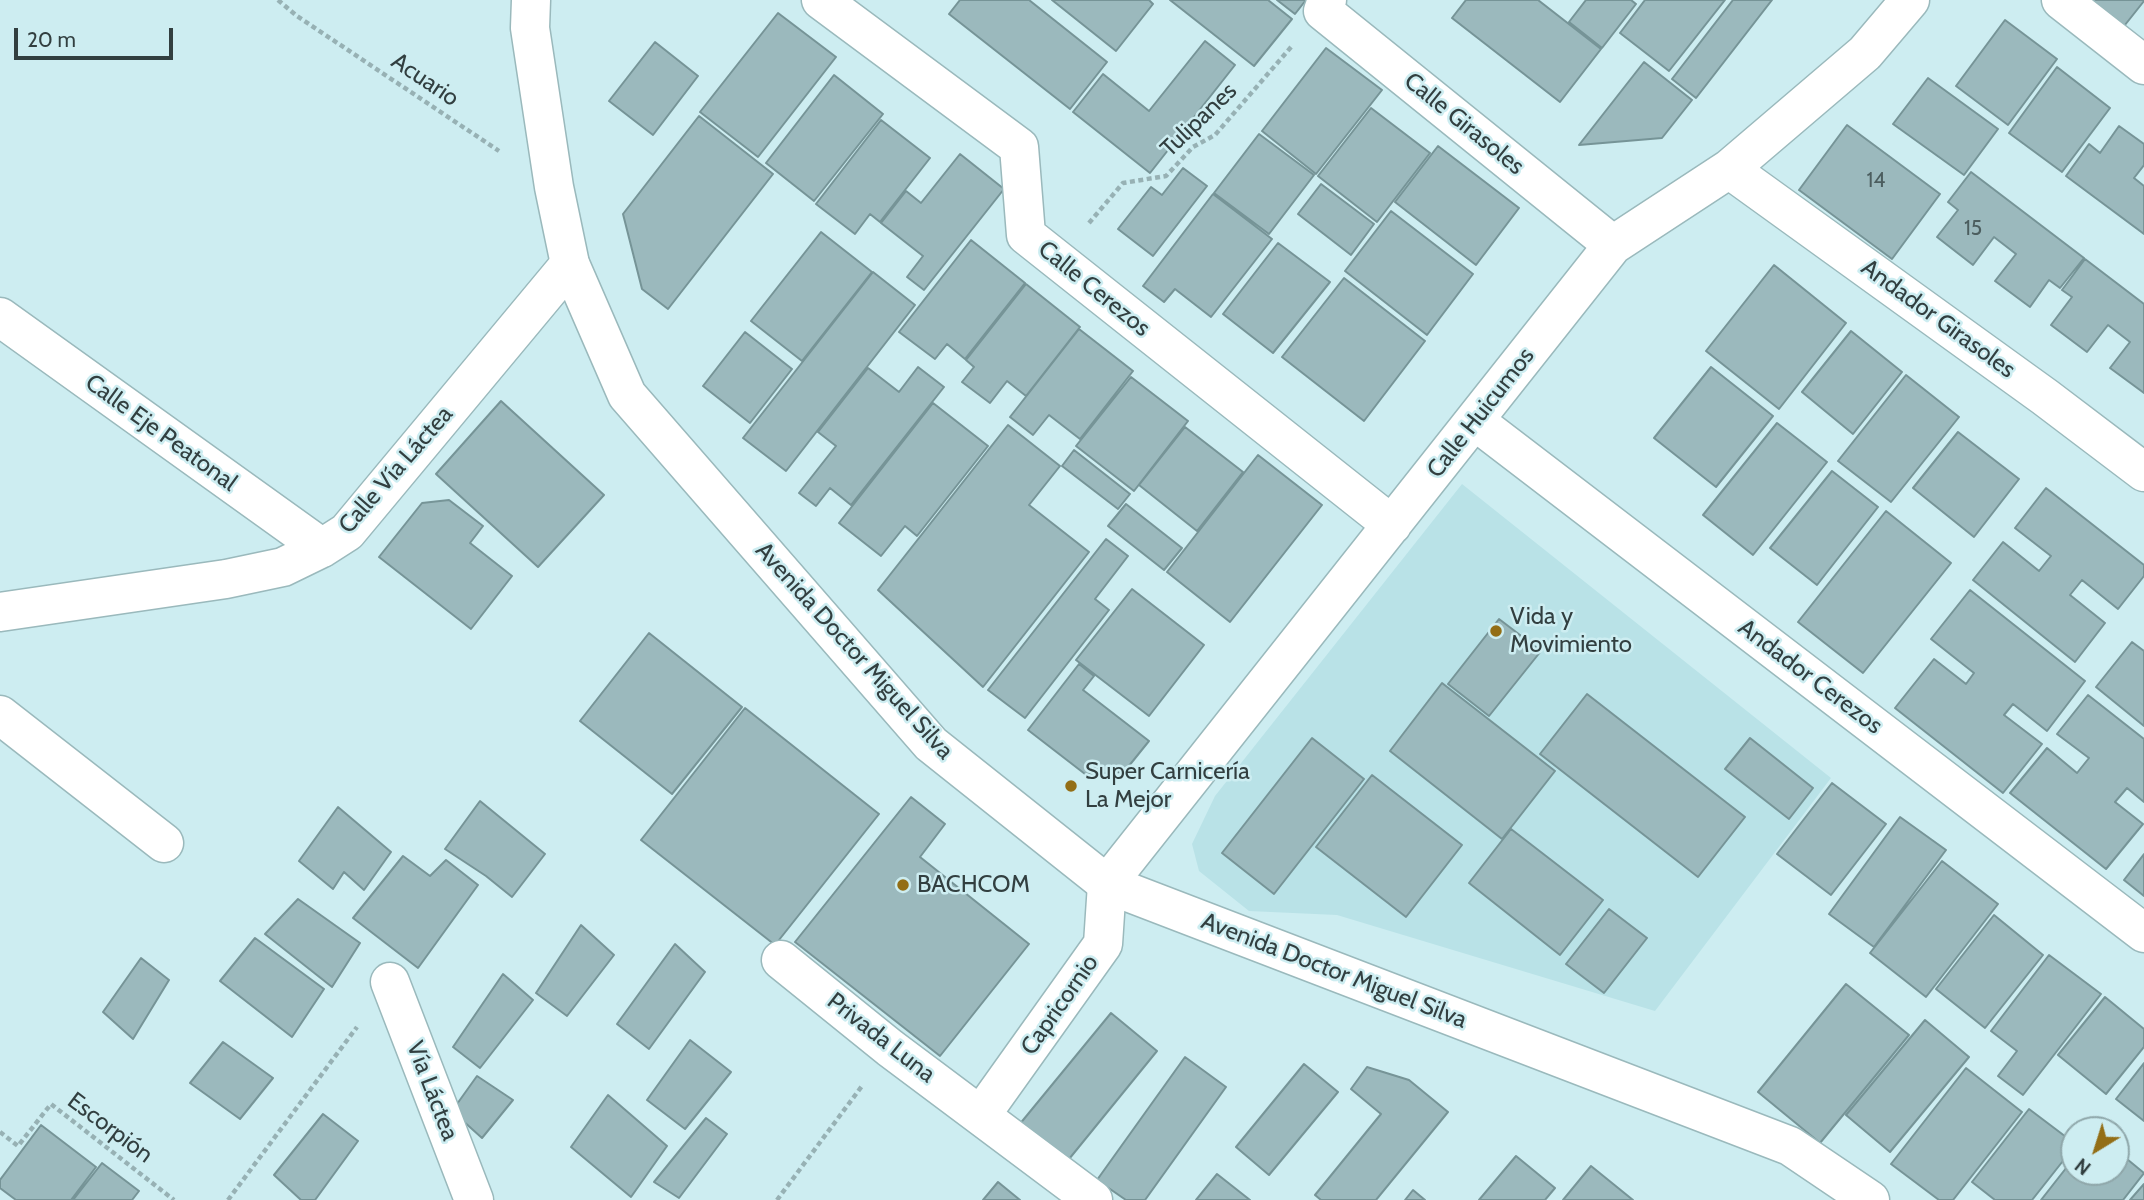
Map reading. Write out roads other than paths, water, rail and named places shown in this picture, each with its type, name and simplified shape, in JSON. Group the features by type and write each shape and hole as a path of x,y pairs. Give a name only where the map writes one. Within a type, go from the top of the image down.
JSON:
{"street":[{"name":"Avenida Doctor Miguel Silva","path":"531,0 530,27 554,187 570,264 627,395 931,744 1107,884 1790,1146 1870,1200"},
{"name":"Calle Cerezos","path":"821,0 1019,147 1026,235 1392,526"},
{"name":"Calle Huicumos","path":"1107,884 1613,245 1729,169 1865,53 1910,0"},
{"path":"2061,0 2144,65"},
{"name":"Calle Girasoles","path":"1325,5 1613,245"},
{"name":"Andador Girasoles","path":"1729,169 2045,397 2144,472"},
{"name":"Calle Vía Láctea","path":"0,612 226,579 283,567 322,548 347,532 570,264"},
{"name":"Calle Eje Peatonal","path":"0,317 322,548"},
{"name":"Andador Cerezos","path":"1475,421 2144,933"},
{"path":"0,715 164,843"},
{"name":"Capricornio","path":"981,1115 1103,944 1107,884"},
{"name":"Privada Luna","path":"781,960 890,1048 1093,1200"},
{"name":"Vía Láctea","path":"390,982 474,1200"}],"place":[{"name":"Vida y Movimiento","path":"1496,631"},
{"name":"Super Carnicería La Mejor","path":"1071,786"},
{"name":"BACHCOM","path":"903,885"}]}
